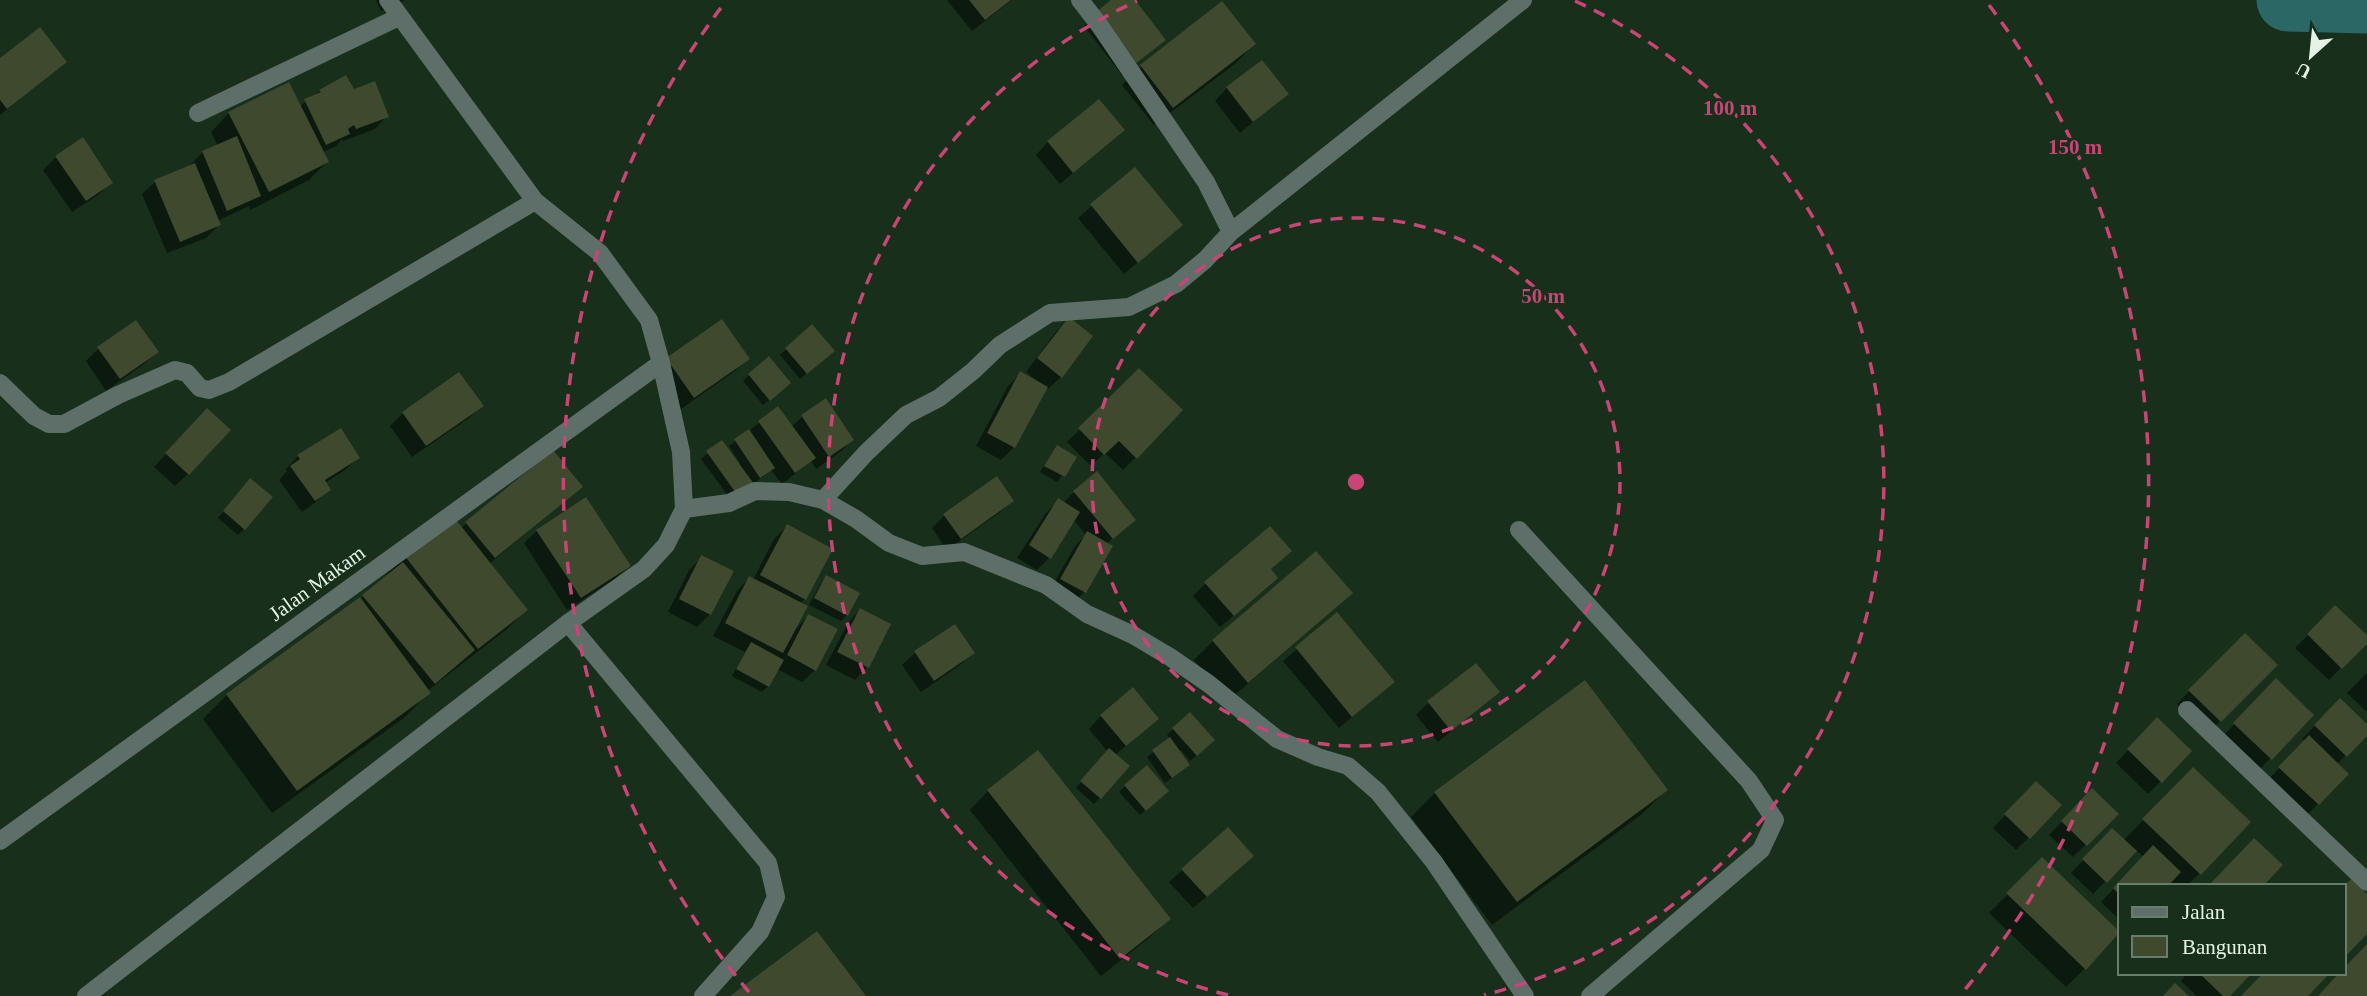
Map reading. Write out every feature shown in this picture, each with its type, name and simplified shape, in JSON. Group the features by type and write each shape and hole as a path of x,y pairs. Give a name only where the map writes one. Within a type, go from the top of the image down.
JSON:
{"street":[{"path":"86,996 568,623 645,569 666,545 684,509 681,452 649,320 600,253 535,201 388,0"},
{"path":"1080,0 1206,182 1231,232"},
{"path":"823,500 906,415 939,398 1000,345 1050,313 1129,307 1177,284 1205,260 1231,232 1523,0"},
{"path":"198,113 399,17"},
{"path":"0,383 34,416 49,424 64,424 175,370 187,373 200,388 209,390 241,376 535,201"},
{"name":"Jalan Makam","path":"0,841 661,363"},
{"path":"684,509 729,502 755,491 789,492 823,500 889,543 922,556 964,552 1046,585 1087,614 1133,635 1209,684 1277,739 1318,757 1348,766 1378,792 1434,862 1525,996"},
{"path":"1519,530 1749,781 1775,820 1761,850 1590,996"},
{"path":"568,623 768,863 776,897 760,932 703,996"},
{"path":"2187,710 2367,882"}],"building":[{"path":"969,0 1011,0 985,20"},
{"path":"1111,0 1135,0 1166,40 1135,64 1095,13"},
{"path":"1222,1 1256,44 1173,108 1140,65"},
{"path":"40,27 67,62 7,109 0,100 0,58"},
{"path":"1262,60 1289,94 1253,122 1226,87"},
{"path":"346,75 354,89 375,81 389,117 356,129 354,125 348,129 350,134 326,145 304,99 321,92 319,90"},
{"path":"289,82 329,162 269,192 228,112"},
{"path":"1099,99 1125,130 1073,173 1047,141"},
{"path":"237,136 261,196 227,211 202,151"},
{"path":"83,137 113,183 86,201 55,156"},
{"path":"195,163 221,225 180,242 154,180"},
{"path":"1135,167 1183,225 1138,263 1090,204"},
{"path":"1069,317 1093,336 1062,378 1037,358"},
{"path":"722,319 750,359 694,398 666,358"},
{"path":"136,320 159,352 120,379 97,347"},
{"path":"812,324 835,351 807,374 785,348"},
{"path":"769,356 791,383 770,401 748,374"},
{"path":"1139,368 1183,410 1137,459 1119,441 1104,455 1078,428"},
{"path":"1020,371 1048,387 1015,448 987,433"},
{"path":"459,372 484,406 426,446 402,412"},
{"path":"826,398 854,440 829,457 801,415"},
{"path":"778,406 816,458 795,473 758,421"},
{"path":"207,408 231,430 189,475 165,453"},
{"path":"341,428 360,458 325,480 331,490 315,501 290,466 300,459 297,455"},
{"path":"749,429 775,468 760,478 734,439"},
{"path":"722,440 754,484 738,496 706,451"},
{"path":"1057,445 1077,457 1065,477 1044,466"},
{"path":"553,450 583,487 495,558 465,522"},
{"path":"1097,471 1136,520 1113,539 1073,491"},
{"path":"997,476 1014,501 961,539 943,514"},
{"path":"250,478 273,497 245,530 223,511"},
{"path":"586,497 631,566 581,598 536,530"},
{"path":"1058,498 1080,512 1051,559 1029,545"},
{"path":"453,516 528,610 478,649 404,555"},
{"path":"787,524 833,549 806,600 760,575"},
{"path":"1270,526 1292,551 1271,569 1278,578 1234,616 1204,582"},
{"path":"1087,531 1113,546 1086,593 1060,579"},
{"path":"1316,551 1353,593 1248,683 1212,640"},
{"path":"701,555 734,571 711,615 679,599"},
{"path":"403,562 475,650 435,684 362,595"},
{"path":"826,575 860,593 848,616 814,598"},
{"path":"749,576 808,606 783,653 725,623"},
{"path":"360,597 431,693 297,791 226,694"},
{"path":"2335,605 2367,635 2367,644 2342,669 2307,634"},
{"path":"860,608 891,624 869,668 837,652"},
{"path":"1337,612 1395,682 1352,717 1295,647"},
{"path":"808,614 838,629 816,671 787,655"},
{"path":"955,624 975,653 934,681 914,651"},
{"path":"2245,633 2278,665 2221,722 2188,690"},
{"path":"751,642 784,660 769,687 736,669"},
{"path":"1476,663 1500,692 1451,731 1427,701"},
{"path":"2276,678 2314,715 2272,760 2233,723"},
{"path":"1585,680 1668,790 1517,902 1434,792"},
{"path":"1133,687 1159,719 1126,746 1100,715"},
{"path":"2340,698 2367,724 2367,736 2347,757 2314,725"},
{"path":"1190,712 1215,740 1197,756 1172,728"},
{"path":"2157,717 2192,751 2162,783 2127,749"},
{"path":"2309,735 2349,774 2319,805 2278,767"},
{"path":"1170,737 1190,765 1172,778 1152,750"},
{"path":"1109,748 1130,766 1101,799 1080,781"},
{"path":"1038,750 1171,919 1120,959 987,790"},
{"path":"1147,765 1169,791 1146,811 1124,785"},
{"path":"2193,767 2251,822 2201,875 2142,819"},
{"path":"2036,781 2062,805 2030,839 2004,814"},
{"path":"2092,788 2119,814 2087,846 2061,821"},
{"path":"1228,827 1254,856 1207,897 1181,869"},
{"path":"2112,828 2137,851 2107,883 2082,859"},
{"path":"2254,838 2283,865 2265,884 2210,884"},
{"path":"2153,845 2181,872 2170,884 2118,884 2118,893 2113,888"},
{"path":"2042,857 2118,930 2118,934 2086,970 2006,893"},
{"path":"2351,879 2367,894 2367,934 2346,956 2346,884"},
{"path":"817,931 866,996 730,996"},
{"path":"2367,944 2367,996 2318,996 2337,975 2346,975 2346,966"},
{"path":"2201,975 2250,975 2230,996 2223,996"},
{"path":"2261,975 2328,975 2308,996 2241,996"},
{"path":"2175,983 2189,996 2163,996"}],"waterway":[{"path":"2288,0 2367,2"}]}
